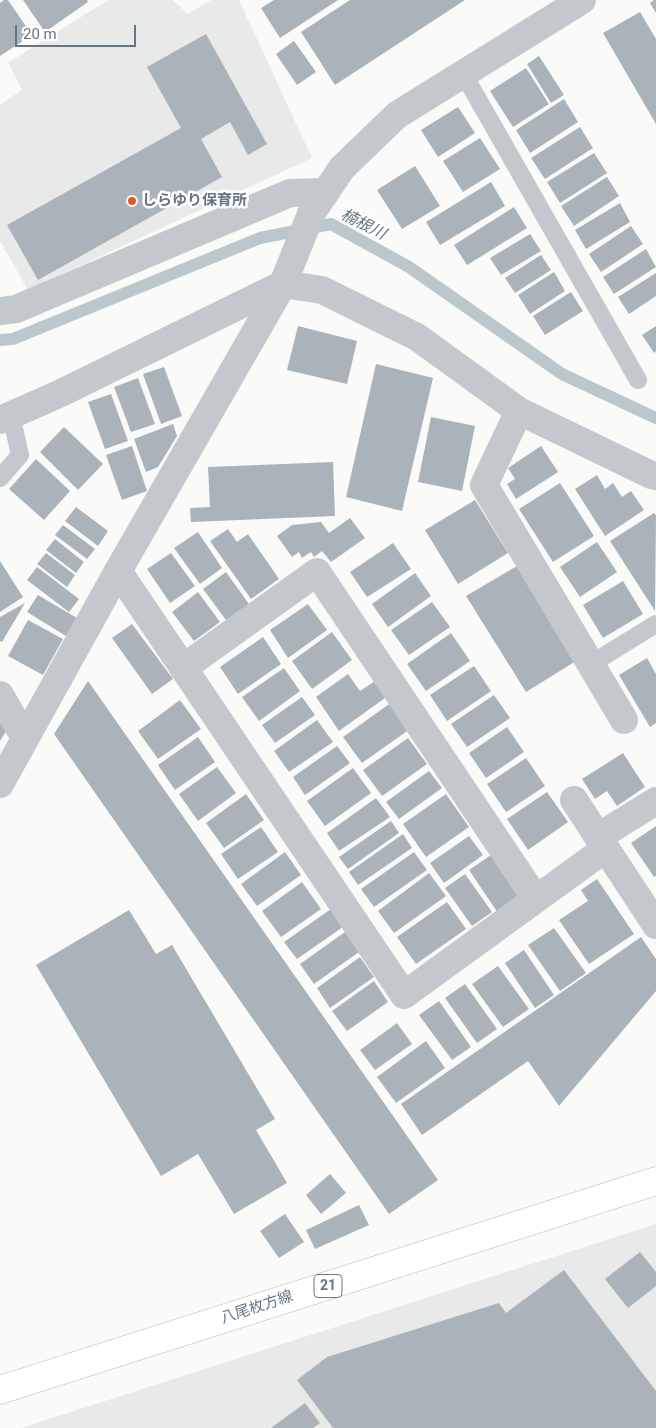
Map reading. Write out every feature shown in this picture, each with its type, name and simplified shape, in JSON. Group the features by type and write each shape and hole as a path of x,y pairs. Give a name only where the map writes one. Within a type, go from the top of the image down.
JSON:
{"main road":[{"name":"八尾枚方線","path":"0,1390 656,1181"}],"street":[{"path":"0,784 118,571 283,284 319,203 342,168 397,114 463,73 563,4"},
{"path":"0,311 16,309 290,193 319,203"},
{"path":"6,418 283,284 322,290 417,337 519,411 654,478"},
{"path":"519,411 484,485 624,720"},
{"path":"118,571 404,996 536,899 601,843 656,802"},
{"path":"183,668 317,572 536,899"},
{"path":"0,695 25,738"},
{"path":"574,800 656,925"}],"lane":[{"path":"463,73 638,380"},
{"path":"0,478 20,455 6,418"},
{"path":"591,664 656,624"}],"shaded area":[{"path":"108,0 173,0 188,14 211,0 239,0 312,158 28,290 0,241 0,105 22,90 8,63"},
{"path":"656,1224 656,1428 21,1428"}],"building":[{"path":"8,0 32,35 0,56 0,3"},
{"path":"23,0 87,0 88,2 45,32"},
{"path":"274,0 338,0 280,38 261,8"},
{"path":"350,0 465,0 335,85 301,32"},
{"path":"656,0 656,13 650,3"},
{"path":"640,12 656,39 656,124 603,33"},
{"path":"206,34 267,144 248,155 230,122 201,139 222,177 38,280 7,225 181,128 147,67"},
{"path":"294,41 316,72 297,85 276,54"},
{"path":"539,56 564,95 551,103 527,64"},
{"path":"526,68 549,104 513,127 490,91"},
{"path":"564,99 578,122 530,153 516,130"},
{"path":"458,107 475,133 438,157 421,130"},
{"path":"580,127 593,148 545,179 531,158"},
{"path":"480,138 500,169 463,192 443,161"},
{"path":"594,153 607,173 560,203 547,182"},
{"path":"415,166 440,206 402,229 377,190"},
{"path":"607,177 619,196 574,226 561,206"},
{"path":"491,182 505,206 440,245 426,222"},
{"path":"620,203 630,222 586,249 575,230"},
{"path":"514,207 527,228 467,265 454,245"},
{"path":"631,226 643,244 601,272 589,254"},
{"path":"530,234 541,251 501,275 490,258"},
{"path":"646,249 656,267 614,294 603,277"},
{"path":"541,255 551,270 515,293 505,278"},
{"path":"554,272 565,291 530,314 518,295"},
{"path":"656,273 656,296 629,314 618,297"},
{"path":"571,292 583,311 545,335 533,316"},
{"path":"298,326 357,341 347,384 287,370"},
{"path":"656,326 656,351 654,353 642,335"},
{"path":"376,364 433,378 402,511 346,497"},
{"path":"164,367 182,416 161,424 143,374"},
{"path":"138,378 155,424 131,432 114,387"},
{"path":"111,394 128,441 105,449 88,402"},
{"path":"431,417 475,426 462,491 418,482"},
{"path":"173,424 177,436 158,467 146,472 134,439"},
{"path":"64,427 103,464 78,490 40,452"},
{"path":"132,446 147,491 122,500 106,455"},
{"path":"541,446 558,472 516,499 507,484 515,479 508,468"},
{"path":"36,459 70,491 44,520 9,489"},
{"path":"333,462 335,516 191,522 190,508 210,507 208,467"},
{"path":"597,475 605,489 613,483 622,497 631,491 644,510 605,536 575,489"},
{"path":"560,483 594,536 553,562 519,509"},
{"path":"475,500 508,553 458,584 425,530"},
{"path":"76,507 108,531 98,546 65,521"},
{"path":"654,513 656,515 655,611 610,541"},
{"path":"350,518 365,538 331,562 322,551 314,557 311,552 302,558 299,552 292,557 277,536 292,525 321,522 329,533"},
{"path":"63,525 95,549 87,559 55,535"},
{"path":"228,529 237,542 248,534 279,579 251,599 210,541"},
{"path":"198,532 222,568 200,584 174,548"},
{"path":"55,539 84,562 76,573 46,550"},
{"path":"597,542 617,572 580,597 560,567"},
{"path":"393,543 411,569 367,597 350,572"},
{"path":"46,553 75,575 67,587 37,564"},
{"path":"171,553 195,586 170,603 147,569"},
{"path":"0,561 23,597 0,612"},
{"path":"517,566 576,661 526,692 466,596"},
{"path":"37,567 79,599 69,612 27,580"},
{"path":"226,572 249,604 226,620 203,589"},
{"path":"415,573 431,596 388,627 372,604"},
{"path":"623,581 643,614 603,638 583,605"},
{"path":"198,592 220,622 194,641 172,612"},
{"path":"38,595 77,618 66,636 27,612"},
{"path":"432,602 450,627 409,655 391,630"},
{"path":"25,603 2,642 0,641 0,617"},
{"path":"308,604 327,630 288,658 270,630"},
{"path":"28,620 63,639 43,675 8,656"},
{"path":"132,624 173,679 152,694 112,638"},
{"path":"332,632 352,660 312,689 292,661"},
{"path":"451,633 470,661 426,691 407,664"},
{"path":"263,637 281,664 238,694 220,667"},
{"path":"647,658 656,674 656,723 650,727 619,675"},
{"path":"474,666 491,691 447,721 430,695"},
{"path":"284,668 300,691 259,721 242,697"},
{"path":"348,674 360,691 381,677 392,693 339,731 316,697"},
{"path":"88,681 438,1180 389,1214 54,734"},
{"path":"494,695 510,718 467,747 451,724"},
{"path":"302,697 315,715 275,743 262,725"},
{"path":"180,700 201,729 158,759 138,731"},
{"path":"392,702 410,729 362,763 343,737"},
{"path":"317,720 333,742 289,772 274,751"},
{"path":"0,723 8,728 0,741"},
{"path":"507,727 524,752 486,778 469,753"},
{"path":"198,737 215,762 175,790 158,765"},
{"path":"408,738 427,764 382,796 363,770"},
{"path":"337,746 350,763 305,795 293,777"},
{"path":"623,753 645,787 617,806 607,791 595,799 582,779"},
{"path":"526,758 545,786 506,812 487,784"},
{"path":"217,767 236,793 198,821 179,794"},
{"path":"353,768 371,793 325,826 307,801"},
{"path":"429,771 442,788 399,819 386,802"},
{"path":"547,792 568,822 528,850 507,819"},
{"path":"246,794 264,820 224,848 206,823"},
{"path":"446,794 469,827 426,857 403,824"},
{"path":"376,798 390,817 339,851 327,833"},
{"path":"391,821 399,833 348,869 339,857"},
{"path":"656,826 656,876 654,877 631,843"},
{"path":"261,827 278,852 238,879 221,854"},
{"path":"403,834 412,848 358,885 349,872"},
{"path":"469,836 483,855 444,883 430,863"},
{"path":"285,852 301,875 257,906 241,884"},
{"path":"414,852 427,870 374,907 361,889"},
{"path":"491,855 521,898 498,913 469,870"},
{"path":"429,873 446,896 394,933 378,911"},
{"path":"465,874 492,912 472,926 445,888"},
{"path":"597,879 634,934 589,964 559,920 588,901 581,890"},
{"path":"302,882 321,909 281,937 262,911"},
{"path":"447,902 466,929 416,964 397,937"},
{"path":"331,909 343,927 297,959 284,942"},
{"path":"129,910 156,954 172,945 275,1119 256,1130 287,1183 234,1214 198,1154 161,1176 36,965"},
{"path":"554,928 586,973 560,991 528,945"},
{"path":"345,932 359,952 314,984 300,964"},
{"path":"641,937 656,959 656,991 559,1106 528,1061 422,1135 401,1104"},
{"path":"524,950 554,995 535,1008 505,963"},
{"path":"360,957 374,977 330,1008 317,988"},
{"path":"498,966 529,1009 503,1027 472,984"},
{"path":"374,981 388,1002 347,1031 332,1011"},
{"path":"465,984 497,1029 477,1043 445,998"},
{"path":"439,1001 471,1047 452,1060 419,1015"},
{"path":"397,1023 412,1044 375,1070 360,1050"},
{"path":"426,1041 445,1068 396,1103 377,1077"},
{"path":"330,1174 346,1193 321,1214 306,1195"},
{"path":"359,1205 369,1225 315,1249 306,1230"},
{"path":"285,1214 304,1242 279,1258 260,1231"},
{"path":"640,1252 656,1272 656,1286 628,1308 605,1279"},
{"path":"564,1270 656,1391 656,1428 333,1428 297,1380 327,1357 499,1303 506,1313"},
{"path":"305,1403 320,1423 313,1428 271,1428"}],"waterway":[{"name":"楠根川","path":"0,340 13,339 260,238 331,224 409,267 562,374 656,418"}],"place":[{"name":"しらゆり保育所","path":"132,201"}]}
